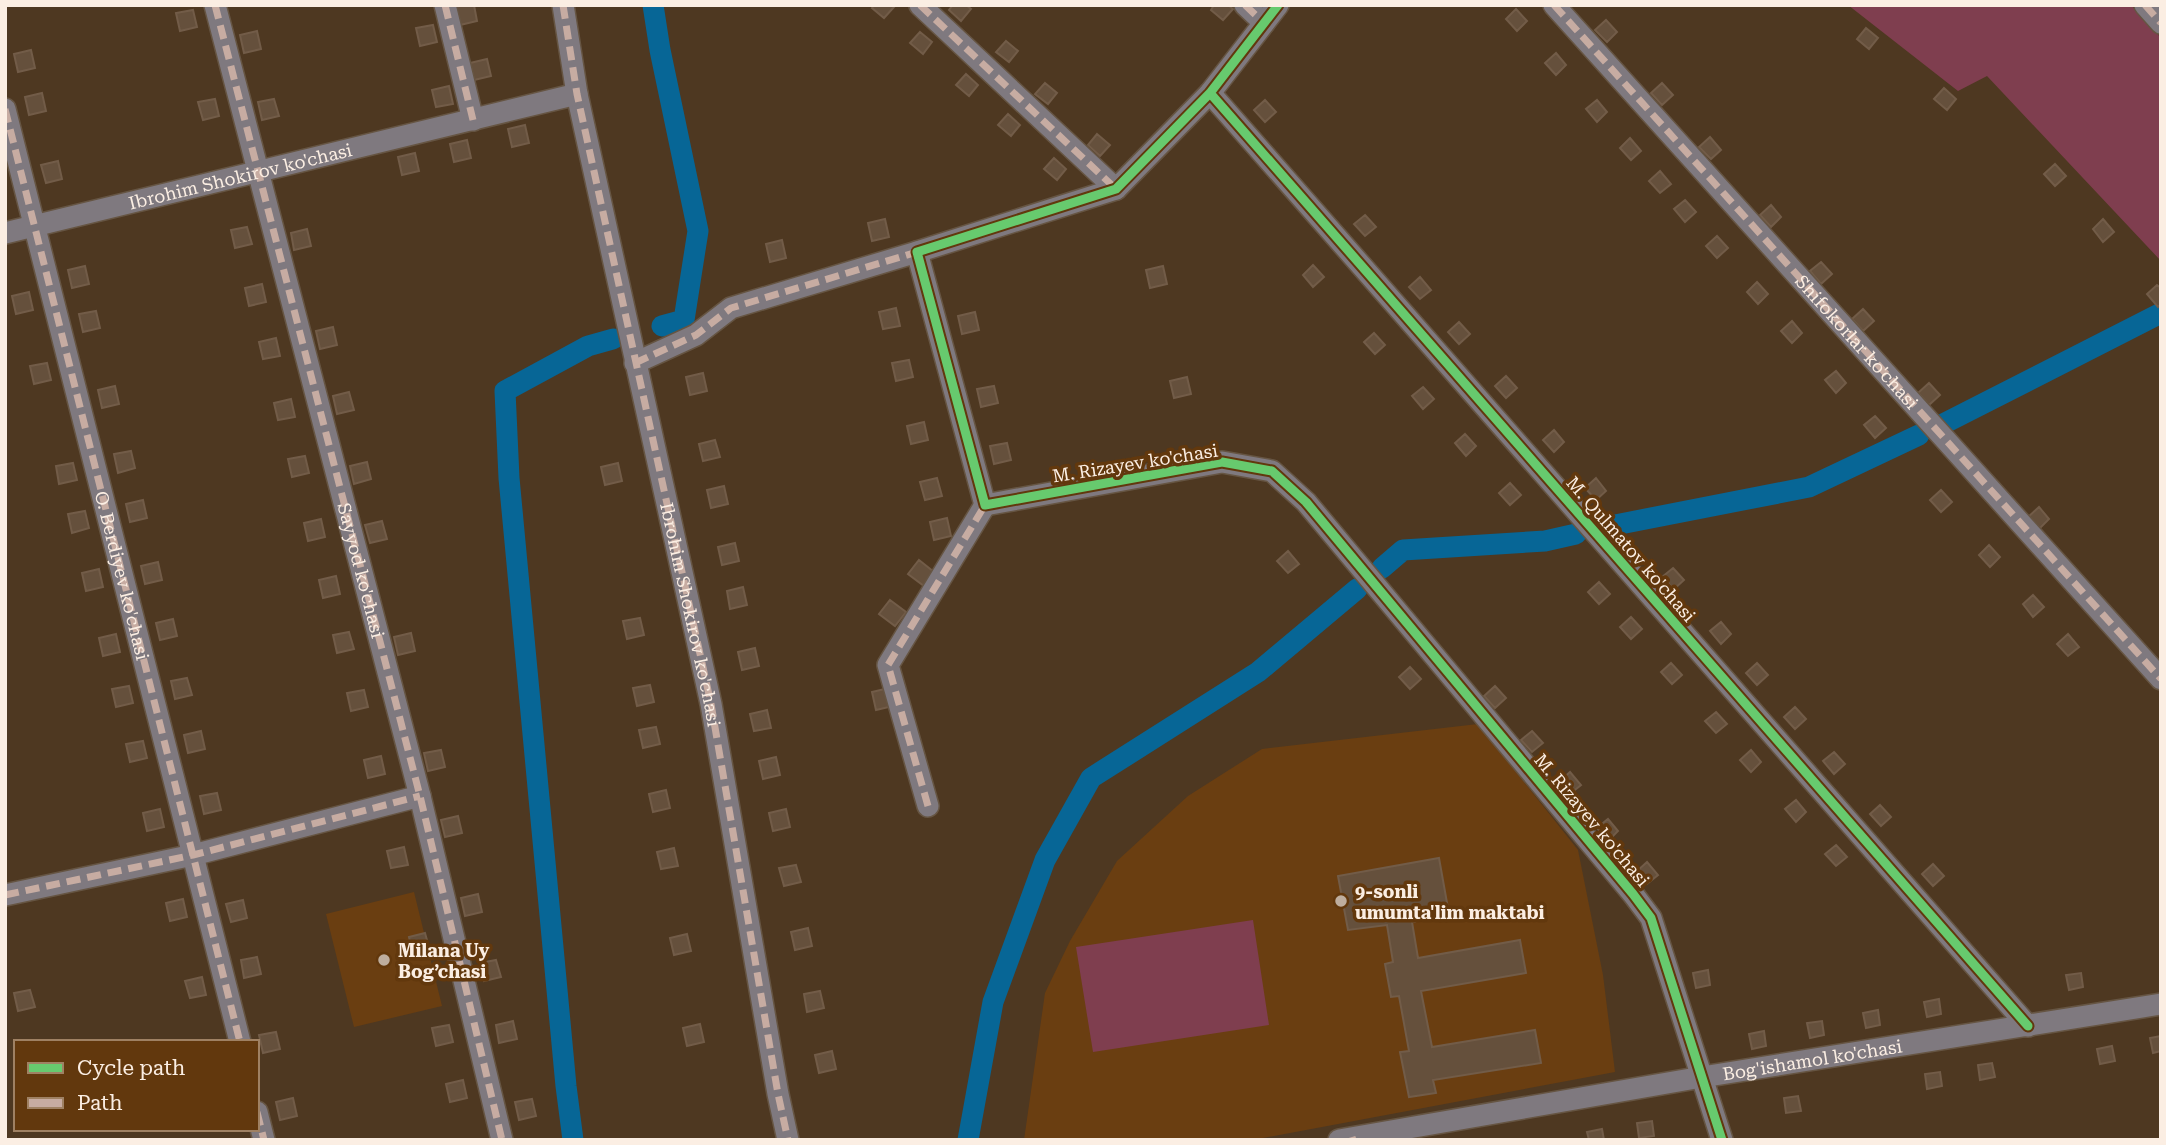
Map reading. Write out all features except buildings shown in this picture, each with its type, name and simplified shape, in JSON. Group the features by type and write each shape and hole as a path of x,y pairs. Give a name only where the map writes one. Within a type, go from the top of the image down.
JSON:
{"street":[{"name":"Sayyod ko'chasi","path":"215,5 419,796 502,1140"},
{"path":"445,5 473,120"},
{"name":"Ibrohim Shokirov ko'chasi","path":"563,5 577,94 711,704 788,1140"},
{"path":"920,5 1116,189"},
{"path":"1245,5 1264,23"},
{"path":"635,363 696,335 731,308 917,253 1116,189 1210,93 1278,5"},
{"name":"Shifokorlar ko'chasi","path":"1554,5 2161,679"},
{"path":"2146,5 2161,23"},
{"name":"M. Qulmatov ko'chasi","path":"1210,93 2028,1026"},
{"name":"Ibrohim Shokirov ko'chasi","path":"5,233 577,94"},
{"name":"O. Berdiyev ko'chasi","path":"5,108 239,1040"},
{"path":"917,253 985,505 888,665 928,806"},
{"name":"M. Rizayev ko'chasi","path":"985,505 1222,462 1272,471 1315,513 1651,918 1721,1140"},
{"path":"5,895 193,855 419,796"},
{"name":"Bog'ishamol ko'chasi","path":"1348,1139 1702,1077 2161,1004"},
{"path":"259,1120 264,1140"}],"shaded area":[{"path":"1848,5 2131,5 2161,38 2161,261 1987,76 1958,91"},
{"name":"9-sonli umumta'lim maktabi","path":"1478,724 1578,850 1603,975 1615,1072 1252,1140 1024,1140 1045,993 1070,941 1117,861 1188,796 1262,749"},
{"name":"Milana Uy Bog’chasi","path":"414,892 442,1006 354,1027 326,914"},
{"path":"1253,920 1269,1025 1093,1052 1076,947"}],"waterway":[{"path":"653,5 698,231 684,320 662,326"},
{"path":"1943,424 2161,313"},
{"path":"573,1140 509,478 505,391 588,346 613,339"},
{"path":"1610,526 1809,487 1919,435"},
{"path":"1382,568 1403,550 1545,541 1576,534"},
{"path":"968,1140 993,1002 1045,860 1091,778 1258,672 1357,589"}],"marked path":[{"path":"215,5 420,796 502,1140"},
{"path":"445,5 473,120"},
{"path":"563,5 577,94 711,704 788,1140"},
{"path":"920,5 1116,189"},
{"path":"1245,5 1264,23"},
{"path":"1554,5 2161,679"},
{"path":"2145,5 2161,23"},
{"path":"5,109 239,1040"},
{"path":"635,363 696,335 731,308 917,252"},
{"path":"928,806 888,665 985,505"},
{"path":"5,895 193,855 420,796"},
{"path":"259,1120 264,1140"}],"cycle path":[{"path":"1278,5 1210,93 1116,189 917,252 985,505 1222,462 1272,471 1306,502 1651,918 1722,1140"},
{"path":"1210,93 2028,1026"}],"place":[{"name":"9-sonli umumta'lim maktabi","path":"1341,901"},
{"name":"Milana Uy Bog’chasi","path":"384,960"}]}
